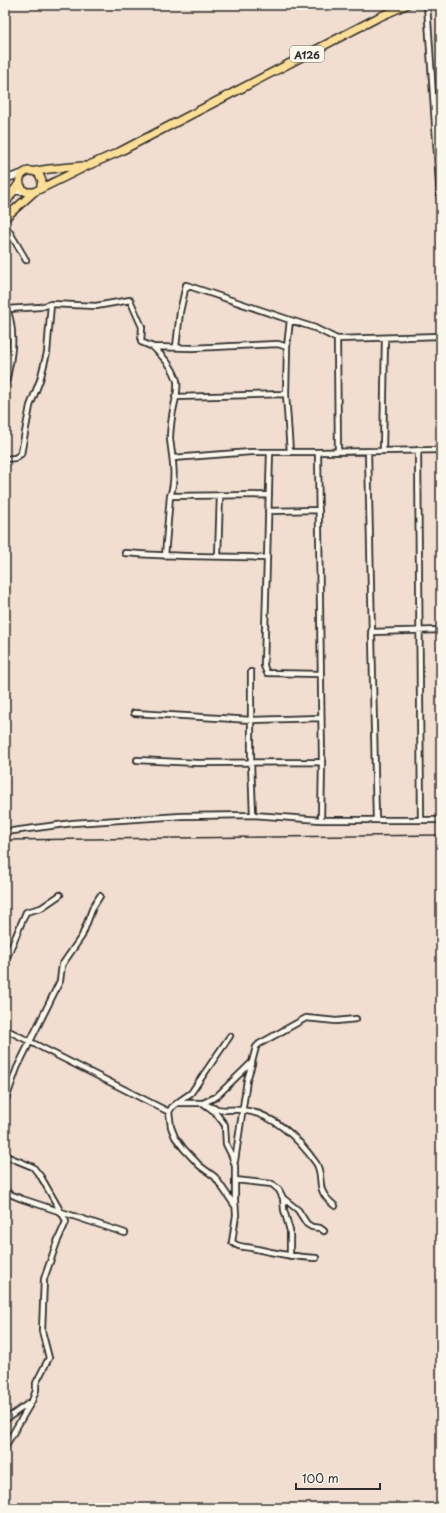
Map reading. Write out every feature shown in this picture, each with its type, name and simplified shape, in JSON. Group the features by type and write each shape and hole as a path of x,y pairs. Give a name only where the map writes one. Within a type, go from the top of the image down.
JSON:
{"highway":[{"name":"A126","path":"5,218 37,191 87,166 114,155 376,18 406,5"},
{"name":"A126","path":"25,172 32,170 36,171 87,166"},
{"path":"19,183 25,191 37,191 42,181 36,171"},
{"path":"5,204 14,192 20,178 25,172"}],"main road":[{"path":"5,179 25,172"},
{"path":"5,191 25,191"}],"street":[{"path":"427,5 441,214"},
{"path":"5,230 9,231 26,260"},
{"path":"176,347 180,312 186,284 315,328 337,340 441,336"},
{"path":"8,309 40,307 52,304 96,306 130,300 142,327 141,342 153,346 192,348 278,344 287,347"},
{"path":"5,303 8,309 13,333 10,366 5,386"},
{"path":"5,459 15,458 21,454 30,406 40,380 47,353 52,304"},
{"path":"290,320 287,347 286,394 290,452"},
{"path":"383,451 384,338"},
{"path":"337,340 338,452"},
{"path":"153,346 170,364 177,381 170,437 173,458 173,488 170,496 165,556"},
{"path":"175,397 286,394"},
{"path":"418,450 418,630 421,820"},
{"path":"173,458 270,452 441,450"},
{"path":"368,451 376,820"},
{"path":"270,452 264,666 267,672 321,674"},
{"path":"318,452 322,762 321,820"},
{"path":"218,556 220,495"},
{"path":"170,496 269,495"},
{"path":"268,511 319,510"},
{"path":"125,553 165,556 267,558"},
{"path":"371,632 441,630"},
{"path":"251,672 252,720 250,763 253,815"},
{"path":"134,713 252,720 321,718"},
{"path":"137,760 198,763 322,762"},
{"path":"5,832 73,823 182,816 253,815 321,820 441,820"},
{"path":"5,962 26,912 41,908 60,895"},
{"path":"5,1102 17,1068 60,981 62,965 82,936 93,906 100,896"},
{"path":"316,1258 290,1256 238,1247 232,1242 236,1215 235,1166 247,1080 256,1048 259,1044 280,1031 306,1018 336,1021 356,1019"},
{"path":"5,1029 169,1112"},
{"path":"230,1036 191,1093 172,1107 169,1112 175,1137 200,1166 215,1177 236,1207"},
{"path":"203,1103 216,1097 252,1062"},
{"path":"177,1103 203,1103 217,1109 242,1110 269,1117 282,1126 296,1139 317,1164 321,1172 320,1182 322,1191 335,1206"},
{"path":"203,1103 215,1112 225,1125 226,1144 235,1166"},
{"path":"5,1447 32,1401 36,1390 36,1383 49,1358 42,1331 44,1278 66,1222 40,1178 32,1168 6,1156"},
{"path":"235,1180 272,1184 279,1190 283,1198 284,1210 290,1230 290,1256"},
{"path":"5,1192 22,1199 60,1210 77,1218 125,1233"},
{"path":"283,1198 298,1210 307,1224 324,1231"},
{"path":"5,1420 32,1401"}],"railway":[{"path":"5,840 441,835"}]}
